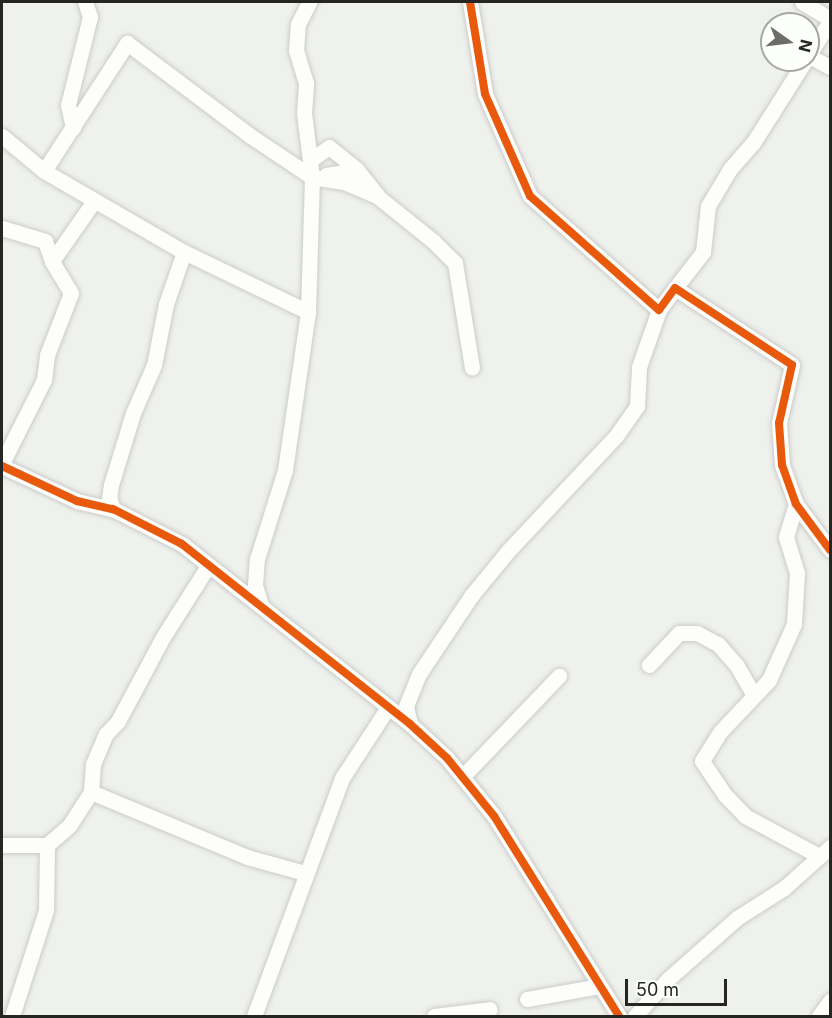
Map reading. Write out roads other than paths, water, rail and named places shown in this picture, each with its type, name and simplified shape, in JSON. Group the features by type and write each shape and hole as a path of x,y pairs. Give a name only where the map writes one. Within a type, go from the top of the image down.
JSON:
{"street":[{"path":"73,128 68,105 90,17 85,2"},
{"path":"261,605 255,585 257,559 285,470 308,312 312,177 304,113 306,83 296,51 298,24 309,2"},
{"path":"470,2 484,94 530,196 658,310"},
{"path":"802,2 831,20 820,40"},
{"path":"44,171 127,43 155,60 249,135 312,177 344,182 377,196"},
{"path":"410,724 406,706 419,674 471,596 507,552 616,436 637,406 639,367 658,310 703,252 708,206 730,169 753,143 801,72"},
{"path":"2,136 44,171 94,201 184,252 308,312"},
{"path":"310,160 329,147 357,170 377,196 455,263 472,368"},
{"path":"312,177 357,170"},
{"path":"52,261 94,201"},
{"path":"2,228 45,241 52,261 71,293 47,355 44,380 2,465 77,501 113,509 182,544 261,605 387,709 410,724 463,776 494,816 619,1017"},
{"path":"113,509 109,497 111,485 133,413 154,365 166,304 184,252"},
{"path":"675,288 792,365 779,423 782,465 796,504 831,550"},
{"path":"635,1017 668,979 728,926 783,888 825,852 745,816 724,794 702,760 753,694 769,680 780,662 797,616 797,573 786,537 796,504"},
{"path":"2,845 47,845 69,826 91,792 93,764 106,734 118,721 163,637 208,566"},
{"path":"649,665 679,633 697,633 718,644 737,666 753,694"},
{"path":"463,776 559,676"},
{"path":"254,1017 305,873 342,778 387,709"},
{"path":"91,792 247,857 305,873"},
{"path":"12,1017 46,910 47,845"},
{"path":"527,999 598,986"},
{"path":"819,1017 831,1001"},
{"path":"434,1017 490,1009"}]}
